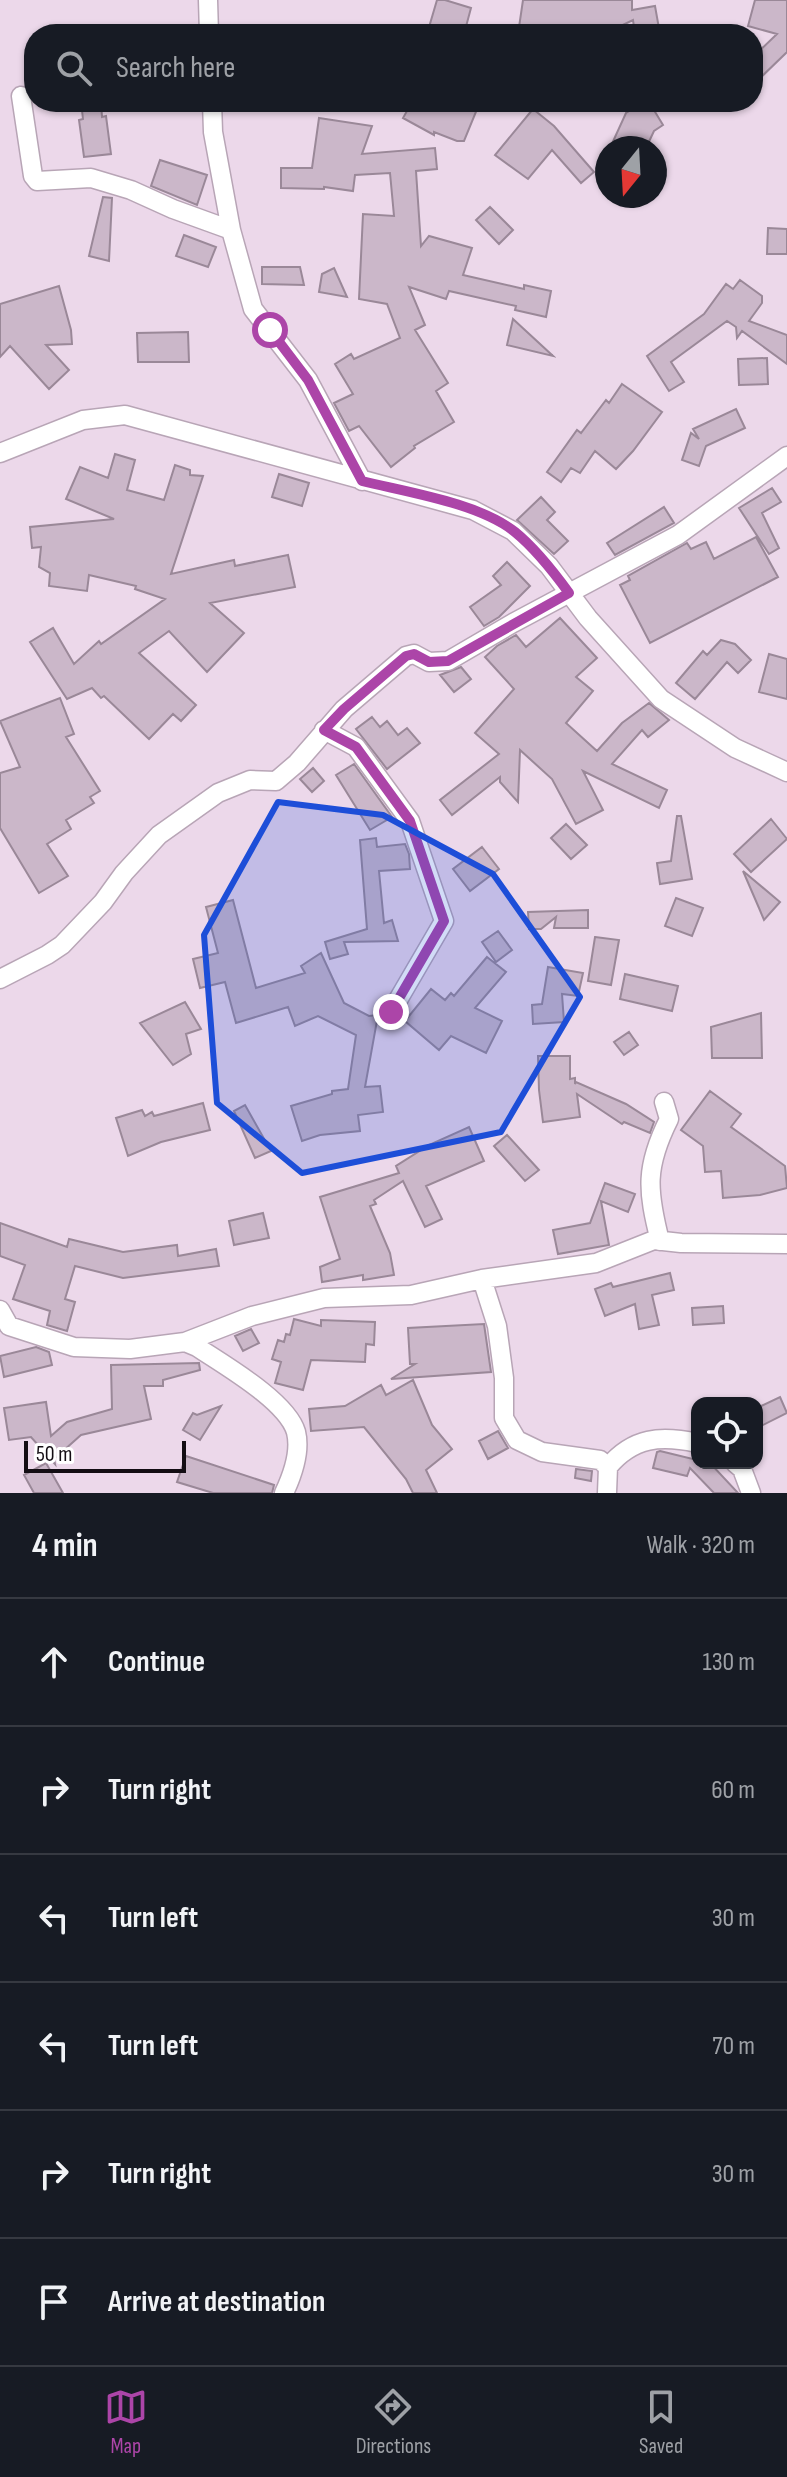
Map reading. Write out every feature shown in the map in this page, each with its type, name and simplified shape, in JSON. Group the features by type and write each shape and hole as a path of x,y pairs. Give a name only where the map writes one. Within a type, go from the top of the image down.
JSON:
{"street":[{"path":"208,0 209,24"},
{"path":"21,96 33,176 37,181 91,178 131,190 231,230"},
{"path":"212,112 213,132 231,230 253,309 308,380 362,481"},
{"path":"0,453 83,420 125,415 473,510 513,531 549,566 588,618 661,699 735,748 787,772"},
{"path":"0,979 62,945 159,835 218,793 250,780 276,781 297,763 344,709 406,656 414,654 429,662 448,661 678,535 787,456"},
{"path":"324,730 356,747 410,821 444,921 391,1012"},
{"path":"660,1241 652,1209 649,1169 669,1119 664,1102"},
{"path":"3,1323 74,1347 130,1349 185,1342 252,1316 324,1298 411,1295 482,1279 596,1263 654,1240 787,1244"},
{"path":"482,1279 497,1326 504,1378 504,1418 517,1440 542,1452 600,1460 608,1467"},
{"path":"185,1342 210,1355 272,1398 287,1418 296,1432 296,1454 292,1477 284,1493"},
{"path":"607,1493 608,1467 639,1443 672,1438 691,1442"},
{"path":"742,1469 751,1493"}],"highlighted area":[{"path":"278,802 383,815 493,874 580,997 501,1132 302,1173 217,1103 204,935"}],"building":[{"path":"437,0 471,8 467,24 430,24"},
{"path":"523,0 632,0 632,10 655,6 658,24 634,24 633,20 625,24 519,24"},
{"path":"755,0 787,0 787,52 763,75 763,47 777,34 763,30 763,24 749,24"},
{"path":"82,112 102,112 102,117 106,116 111,154 84,157 79,120 83,119"},
{"path":"406,112 476,112 464,141 434,132 434,135 403,118"},
{"path":"531,112 537,112 554,126 594,172 581,183 552,150 528,179 495,155"},
{"path":"628,112 655,112 663,125 652,136 615,136"},
{"path":"319,118 372,126 362,154 435,148 437,169 416,171 421,246 429,236 472,248 463,275 524,289 524,285 551,291 546,317 515,310 516,306 449,291 446,299 409,287 425,325 415,330 448,383 436,391 454,422 414,446 391,467 359,426 349,431 334,403 353,394 335,364 351,354 354,359 400,338 387,304 359,299 363,214 394,216 390,173 355,175 353,191 324,187 281,188 281,168 312,168"},
{"path":"160,160 207,175 197,205 151,186"},
{"path":"103,197 112,198 109,261 89,256"},
{"path":"490,207 513,230 499,244 476,220"},
{"path":"768,228 787,229 787,254 767,254"},
{"path":"184,235 216,247 208,267 176,256"},
{"path":"262,267 300,267 304,285 262,284"},
{"path":"334,268 347,297 319,292 322,274"},
{"path":"740,280 762,296 762,303 749,321 787,335 787,364 742,331 737,338 736,327 727,321 671,362 684,382 669,391 647,356 704,314 726,284 733,289"},
{"path":"59,286 72,344 46,345 69,370 49,389 10,346 0,357 0,304"},
{"path":"513,319 553,356 507,345"},
{"path":"188,332 189,362 138,362 137,333"},
{"path":"767,358 768,384 739,385 738,359"},
{"path":"622,384 662,412 633,451 616,469 595,451 580,473 571,468 561,482 547,472 577,430 581,433"},
{"path":"736,409 745,428 706,446 699,466 682,460 691,433 699,439 693,429"},
{"path":"115,454 135,460 127,490 164,500 175,465 190,470 190,475 203,476 171,574 234,560 235,566 288,555 295,587 210,603 244,633 207,672 169,631 139,653 196,705 181,721 173,714 149,739 92,688 67,699 30,642 53,628 74,664 99,641 101,644 165,599 135,589 136,586 89,575 87,591 49,586 50,573 39,567 41,547 32,548 30,527 114,519 66,499 80,467 108,478"},
{"path":"279,474 309,483 302,506 272,497"},
{"path":"772,488 781,502 762,513 779,548 769,554 739,508"},
{"path":"541,497 555,512 547,520 568,541 554,554 517,520"},
{"path":"664,507 674,523 615,555 607,543"},
{"path":"756,537 778,577 650,643 620,585 630,580 628,576 687,543 691,549 706,542 714,559"},
{"path":"507,562 530,586 499,617 484,626 470,607 501,585 493,576"},
{"path":"560,618 597,658 576,677 593,691 566,723 597,751 622,723 649,703 669,720 648,737 642,730 612,764 667,790 659,808 583,771 603,810 576,824 552,779 520,750 518,802 500,782 500,777 452,815 440,800 499,754 475,733 514,689 485,657 516,635 526,647"},
{"path":"721,640 735,644 751,660 738,673 727,662 695,699 676,683 703,651 707,655"},
{"path":"769,654 787,659 787,699 759,692"},
{"path":"461,667 471,679 454,692 440,675"},
{"path":"60,698 74,734 66,737 100,791 90,797 94,803 66,820 71,829 47,844 68,876 39,893 0,828 0,773 20,767 0,721"},
{"path":"372,717 380,727 387,721 398,735 407,728 420,743 387,769 356,729"},
{"path":"354,764 392,817 370,830 336,775"},
{"path":"313,768 324,781 312,792 300,779"},
{"path":"677,816 681,816 692,879 660,884 657,863 671,861"},
{"path":"771,819 787,839 751,872 734,854"},
{"path":"566,824 587,845 571,859 551,838"},
{"path":"376,838 377,847 405,844 409,854 410,869 379,871 384,923 392,920 398,941 344,942 348,954 330,959 325,942 367,929 360,840"},
{"path":"482,847 499,869 470,891 453,869"},
{"path":"743,871 780,902 764,920 759,908"},
{"path":"676,898 703,908 692,936 665,926"},
{"path":"233,900 256,988 305,973 301,966 321,953 344,1003 369,1016 378,1015 365,1087 380,1086 383,1112 358,1115 360,1131 320,1135 302,1141 291,1106 332,1094 332,1091 348,1089 356,1035 318,1016 295,1026 288,1007 236,1023 225,982 200,988 193,959 218,953 206,907"},
{"path":"588,910 588,928 554,928 556,917 541,929 529,929 528,912"},
{"path":"498,931 512,950 496,962 482,942"},
{"path":"595,937 619,940 611,985 588,981"},
{"path":"487,957 506,972 475,1008 502,1021 486,1053 451,1036 439,1050 405,1021 431,989 445,1000 451,993 454,996"},
{"path":"548,967 583,973 578,996 562,994 564,1022 533,1024 532,1005 542,1004"},
{"path":"625,974 678,986 672,1011 620,999"},
{"path":"185,1002 201,1029 186,1034 191,1054 173,1065 140,1023"},
{"path":"761,1013 762,1058 712,1058 711,1027"},
{"path":"629,1032 638,1045 624,1055 614,1042"},
{"path":"538,1056 570,1056 570,1079 575,1078 575,1084 626,1104 654,1122 650,1133 624,1122 622,1124 577,1094 580,1117 543,1122"},
{"path":"710,1091 741,1114 731,1127 785,1166 787,1188 760,1195 723,1198 721,1171 705,1172 703,1146 681,1130"},
{"path":"203,1103 210,1130 161,1142 128,1156 116,1118 142,1110 145,1116 152,1112 154,1116"},
{"path":"245,1105 271,1151 255,1158 234,1111"},
{"path":"469,1127 484,1161 426,1186 442,1219 425,1227 403,1181 370,1206 390,1253 394,1275 363,1280 363,1275 322,1282 320,1267 340,1259 320,1197 399,1173 396,1166 420,1149"},
{"path":"507,1135 539,1170 525,1181 494,1146"},
{"path":"605,1183 635,1194 628,1212 601,1201 609,1245 558,1254 553,1230 590,1223"},
{"path":"263,1213 269,1238 234,1245 229,1221"},
{"path":"0,1223 67,1247 69,1239 123,1252 177,1245 178,1256 216,1249 219,1266 123,1278 75,1266 65,1299 75,1302 67,1331 47,1325 50,1311 13,1299 25,1265 0,1256"},
{"path":"670,1273 674,1290 652,1295 659,1325 639,1329 635,1304 605,1316 595,1289 611,1283 613,1287"},
{"path":"723,1306 724,1323 693,1325 692,1308"},
{"path":"294,1319 321,1326 321,1320 375,1322 374,1345 366,1344 365,1362 311,1360 303,1390 275,1383 281,1362 272,1359 278,1340 284,1342 286,1334 290,1335"},
{"path":"484,1324 491,1372 391,1379 415,1364 410,1364 408,1328"},
{"path":"251,1329 259,1343 243,1351 235,1336"},
{"path":"36,1347 49,1352 52,1365 4,1377 0,1356"},
{"path":"199,1363 200,1370 163,1380 163,1386 144,1386 151,1419 81,1435 54,1459 55,1464 31,1437 9,1440 4,1408 46,1402 51,1436 67,1422 112,1409 111,1365"},
{"path":"413,1380 432,1425 452,1449 426,1470 437,1493 413,1493 406,1479 364,1427 311,1431 309,1409 345,1406 381,1385 386,1395"},
{"path":"780,1397 787,1413 763,1425 763,1405"},
{"path":"221,1406 200,1440 183,1430 193,1413 197,1415"},
{"path":"498,1431 508,1448 488,1459 479,1441"},
{"path":"657,1452 691,1459 691,1469 716,1469 738,1493 714,1493 690,1468 687,1476 653,1468"},
{"path":"186,1456 274,1485 272,1493 213,1493 177,1482"},
{"path":"46,1463 63,1493 34,1493 24,1475"},
{"path":"576,1469 592,1471 591,1481 575,1478"}],"route":[{"path":"270,330 308,380 362,481 473,510 513,531 549,566 569,593 448,661 429,662 414,654 406,656 324,730 356,747 410,821 444,921 391,1012"}]}
